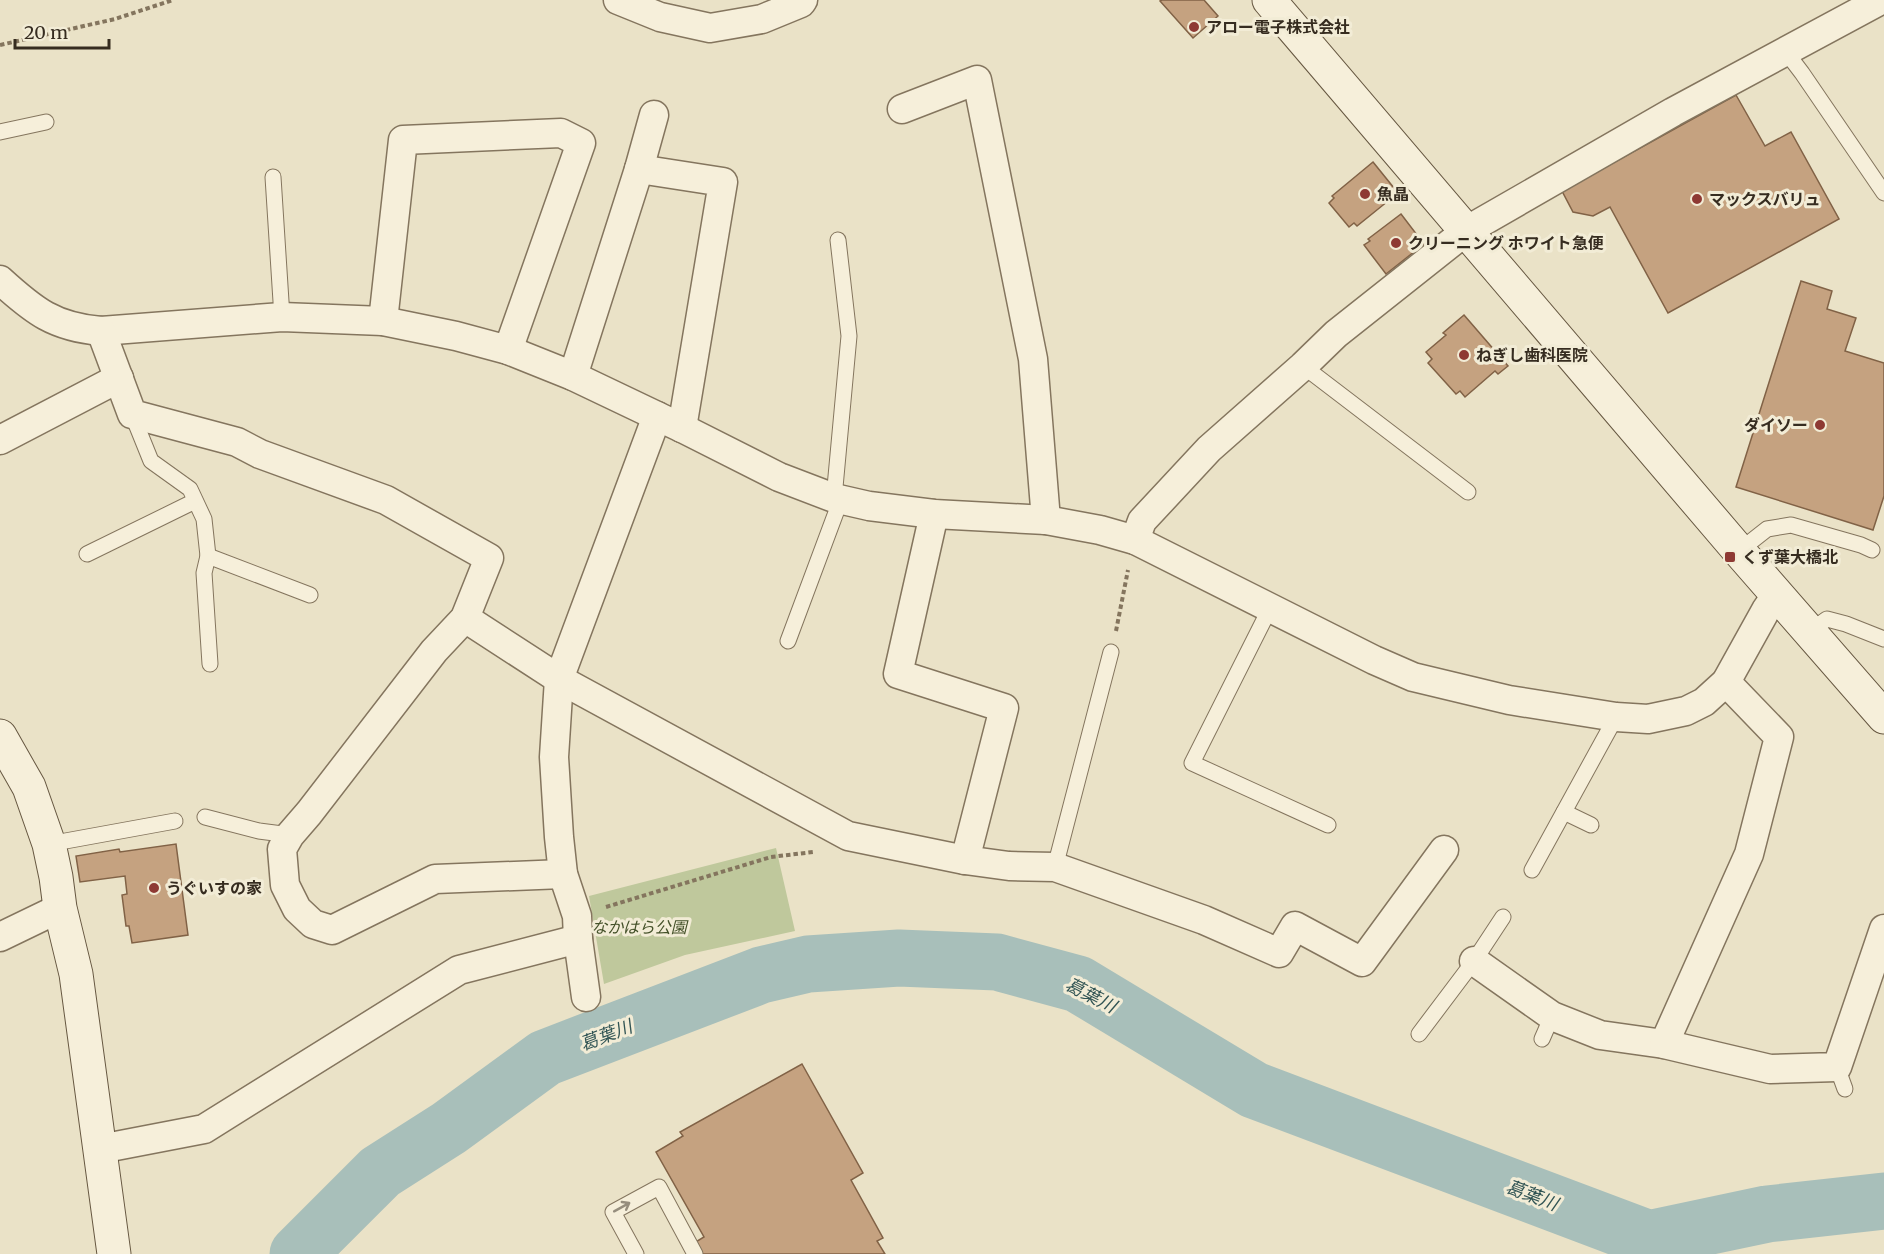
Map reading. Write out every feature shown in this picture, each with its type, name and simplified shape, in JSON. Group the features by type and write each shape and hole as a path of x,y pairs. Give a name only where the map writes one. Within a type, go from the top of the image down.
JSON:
{"street":[{"path":"618,0 660,17 710,28 762,20 801,3 803,0"},
{"path":"1269,0 1739,551 1884,717"},
{"path":"1135,540 1142,521 1209,449 1336,334 1466,231 1673,112 1881,0"},
{"path":"902,109 977,80 1033,359 1046,520"},
{"path":"573,376 654,116"},
{"path":"383,321 403,140 561,133 581,143 508,350"},
{"path":"586,997 577,928 563,874 559,837 554,757 559,679 670,422 723,182 639,169"},
{"path":"0,280 28,306 56,322 84,330 101,331 282,317 383,321 456,336 508,350 573,376 779,477 837,499 868,506 934,514 1046,520 1100,530 1135,540 1374,660 1413,677 1509,700 1616,717 1648,719 1686,711 1704,702 1726,682 1777,594"},
{"path":"101,331 132,414 237,442 260,454 386,500 489,558 465,618 435,651 290,835 282,849 285,885 297,909 313,924 332,930 435,879 563,874"},
{"path":"0,440 119,378"},
{"path":"934,514 898,674 1004,708 965,860"},
{"path":"465,618 559,679 848,836 1009,867 1055,867 1204,920 1279,953 1295,926 1362,962 1444,850"},
{"path":"1664,1044 1749,854 1779,737 1726,682"},
{"path":"0,736 29,788 49,844 75,974 114,1254"},
{"path":"0,937 60,908"},
{"path":"100,1149 204,1129 459,970 577,928"},
{"path":"1474,960 1547,1028 1664,1044 1770,1069 1841,1078 1884,928"}],"lane":[{"path":"1786,52 1884,193"},
{"path":"0,132 46,122"},
{"path":"273,177 282,317"},
{"path":"788,641 837,499 849,336 838,240"},
{"path":"1303,366 1468,492"},
{"path":"132,414 151,461 190,489 204,519 208,556 204,573 210,664"},
{"path":"87,554 195,501"},
{"path":"1739,551 1767,529 1791,525 1872,550"},
{"path":"208,556 310,595"},
{"path":"1270,608 1192,763 1328,825"},
{"path":"1810,631 1827,620 1846,624 1884,639"},
{"path":"1055,867 1111,652"},
{"path":"1532,870 1616,717"},
{"path":"1564,812 1591,825"},
{"path":"205,817 259,831 290,835"},
{"path":"49,844 175,821"},
{"path":"1419,1034 1503,917"},
{"path":"636,1254 613,1212 659,1187 695,1254"}],"path":[{"path":"0,45 116,19 174,0"},
{"path":"1111,652 1135,540"},
{"path":"577,928 771,857 842,849 855,838"}],"green space":[{"name":"なかはら公園","path":"776,848 795,931 685,955 604,984 589,896"}],"building":[{"name":"アロー電子株式会社","path":"1204,0 1218,16 1193,38 1160,1"},
{"name":"マックスバリュ","path":"1736,95 1765,146 1791,132 1839,219 1668,313 1610,207 1593,216 1573,212 1562,191"},
{"name":"魚晶","path":"1373,162 1398,193 1357,226 1354,223 1349,227 1329,203 1334,198 1332,196"},
{"name":"クリーニング ホワイト急便","path":"1401,214 1424,244 1386,274 1364,245 1370,241 1368,239"},
{"name":"ダイソー","path":"1801,281 1832,291 1827,309 1856,318 1845,351 1884,363 1884,496 1873,530 1736,487"},
{"name":"ねぎし歯科医院","path":"1464,315 1508,366 1498,374 1495,371 1465,397 1460,391 1456,394 1428,363 1432,359 1426,352"},
{"name":"うぐいすの家","path":"176,844 188,935 132,943 129,926 126,926 122,895 127,894 125,876 80,882 76,856 119,849 120,852"},
{"path":"802,1064 863,1173 851,1180 883,1238 877,1241 885,1254 700,1254 694,1243 704,1237 656,1152 683,1136 680,1132"}],"waterway":[{"name":"葛葉川","path":"298,1254 380,1172 449,1128 545,1058 761,975 808,964 899,958 997,962 1078,984 1254,1090 1649,1239 1767,1214 1884,1201"}],"place":[{"name":"アロー電子株式会社","path":"1194,27"},
{"name":"魚晶","path":"1365,194"},
{"name":"マックスバリュ","path":"1697,199"},
{"name":"クリーニング ホワイト急便","path":"1396,243"},
{"name":"ねぎし歯科医院","path":"1464,355"},
{"name":"ダイソー","path":"1820,425"},
{"name":"くず葉大橋北","path":"1730,557"},
{"name":"うぐいすの家","path":"154,888"}]}
